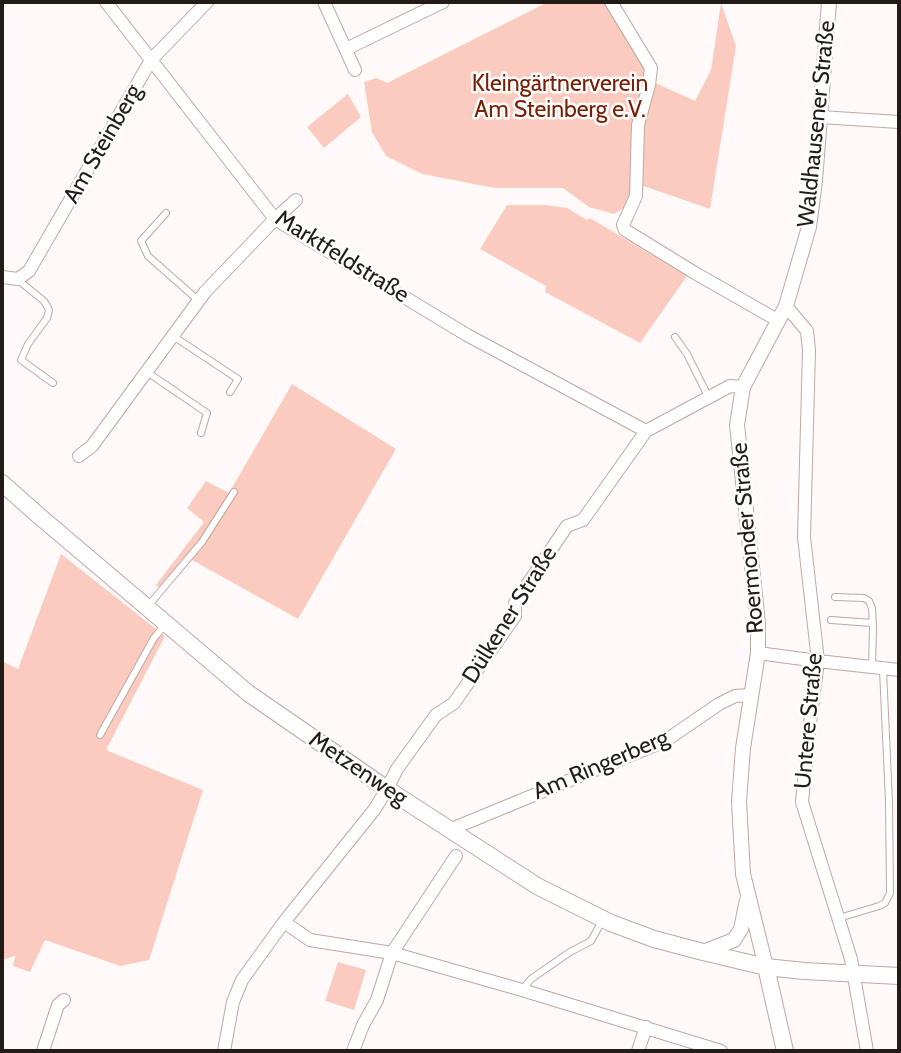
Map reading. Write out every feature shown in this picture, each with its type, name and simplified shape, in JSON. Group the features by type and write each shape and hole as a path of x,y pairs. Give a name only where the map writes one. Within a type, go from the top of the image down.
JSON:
{"main road":[{"name":"Metzenweg","path":"2,483 248,693 387,789 537,886 603,919 654,939 703,953 766,967 899,976"},
{"name":"Roermonder Straße","path":"766,967 785,1051"}],"street":[{"name":"Marktfeldstraße","path":"106,2 275,219 467,335 646,431"},
{"path":"324,2 355,70"},
{"path":"346,49 443,2"},
{"path":"611,2 651,68 638,125 636,196 623,225 625,230 779,321"},
{"name":"Waldhausener Straße","path":"779,321 786,306 809,227 830,2"},
{"name":"Am Steinberg","path":"18,279 29,271 151,60 203,3"},
{"path":"820,117 899,122"},
{"path":"79,456 92,446 199,301 296,200"},
{"path":"2,277 18,279"},
{"name":"Untere Straße","path":"786,306 807,331 809,350 804,537 818,662 803,802 851,959 867,1051"},
{"name":"Roermonder Straße","path":"766,967 743,874 739,802 743,748 758,653 758,623 737,425 743,387 779,321"},
{"name":"Dülkener Straße","path":"223,1051 233,1002 242,980 374,810 397,769 436,715 454,703 515,616 515,603 567,526 583,520 646,431 730,386 743,387"},
{"path":"758,653 899,670"},
{"name":"Am Ringerberg","path":"449,830 665,741 719,704 735,696 750,695"},
{"path":"354,1051 363,1025 377,1000 392,953 456,856"},
{"path":"703,953 734,940 741,929 748,895"},
{"path":"285,922 310,940 392,953 721,1051"},
{"path":"43,1051 58,1005 64,1000"},
{"path":"638,1051 646,1027"}],"lane":[{"path":"166,213 141,242 148,256 199,301"},
{"path":"18,279 44,301 48,310 47,318 28,344 21,360 53,383"},
{"path":"173,336 237,379 230,392"},
{"path":"675,337 687,354 709,398"},
{"path":"147,372 207,414 201,433"},
{"path":"146,608 202,542 234,492"},
{"path":"835,597 864,598 872,608 890,802 890,893 885,903 879,906 839,918"},
{"path":"831,620 873,623"},
{"path":"100,735 154,638 167,624"},
{"path":"522,990 531,979 591,940 603,919"}],"green space":[{"name":"Kleingärtnerverein Am Steinberg e.V.","path":"548,2 613,2 654,65 649,80 695,101 711,70 721,3 736,46 710,209 632,182 629,205 614,214 589,207 563,188 495,188 422,174 386,156 372,132 364,82 376,78 387,83"},
{"path":"348,94 361,117 324,148 307,127"},
{"path":"507,205 567,208 587,220 590,218 687,276 640,343 545,292 546,286 480,249"},
{"path":"292,384 396,449 298,619 192,560 164,592 156,585 204,522 187,508 206,481 229,493"},
{"path":"61,554 165,636 106,750 203,790 149,960 120,966 45,940 30,972 13,966 15,956 2,960 2,661 18,669"},
{"path":"338,962 366,970 354,1010 325,1001"}]}
